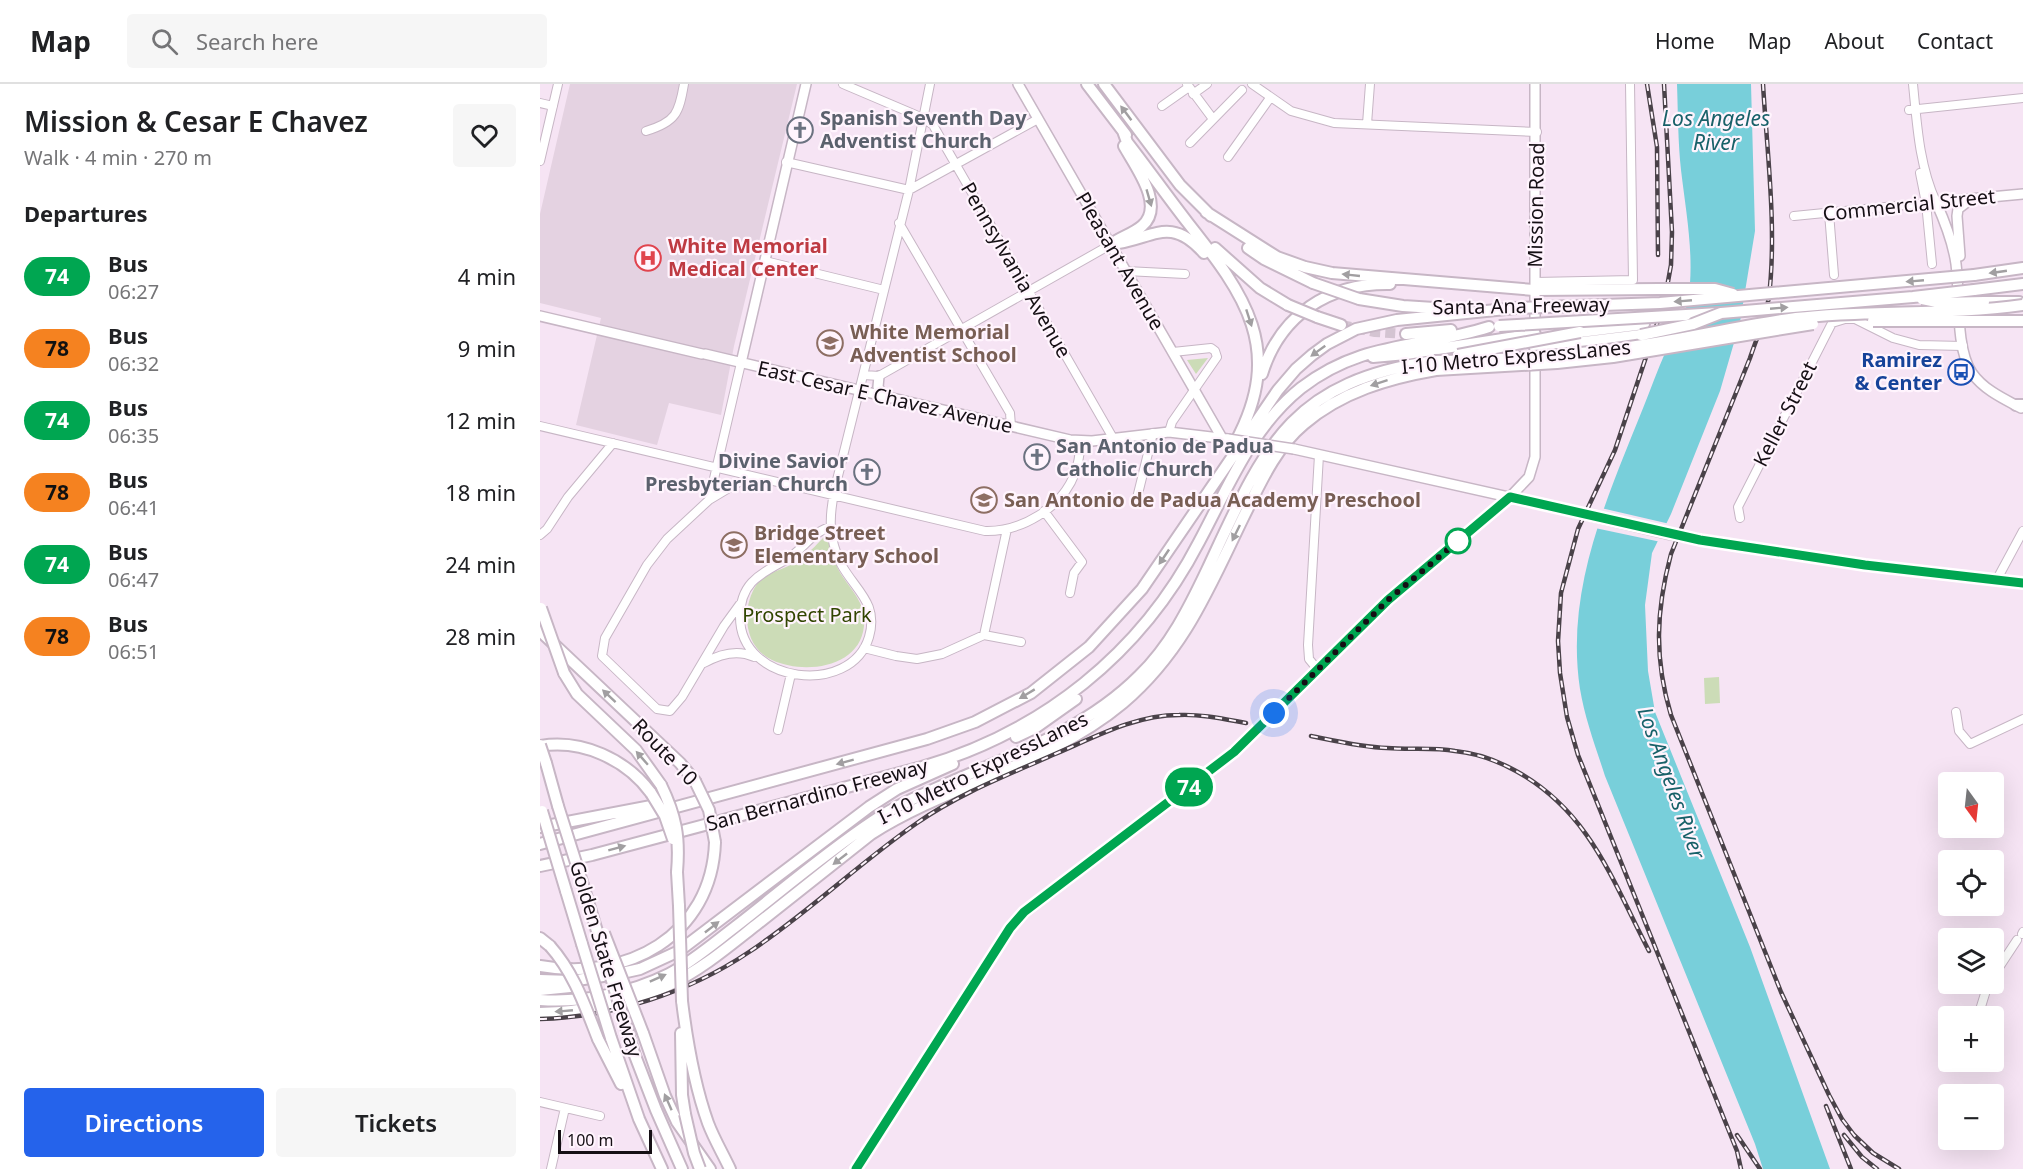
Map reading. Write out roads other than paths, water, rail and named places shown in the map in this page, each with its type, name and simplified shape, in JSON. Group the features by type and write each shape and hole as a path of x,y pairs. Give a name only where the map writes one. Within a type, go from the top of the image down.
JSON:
{"highway":[{"path":"1088,84 1216,250 1260,288 1288,304 1341,325"},
{"name":"Santa Ana Freeway","path":"1104,84 1180,185 1239,242 1264,259 1313,283 1359,299 1440,309 1660,303 1974,275 2023,268"},
{"path":"1106,108 1109,122 1140,176 1152,206 1144,225 1120,237 1110,245"},
{"path":"1123,131 1127,142 1224,269 1240,294 1256,340 1258,365 1255,397"},
{"path":"1206,212 1277,257 1305,267 1332,273 1472,286"},
{"path":"1110,245 1126,243 1158,231 1178,234 1200,248 1240,294"},
{"path":"1209,492 1245,424 1267,358 1277,339 1299,314 1318,301 1347,289 1378,284 1535,286 1586,291 1715,289 1742,296"},
{"name":"Santa Ana Freeway","path":"1406,334 1494,326 1721,313 1913,297 2023,284"},
{"path":"1913,297 1942,303 2021,303"},
{"name":"I-10 Metro ExpressLanes","path":"540,1013 607,1005 671,985 716,956 871,834 896,818 1050,750 1100,721 1146,681 1184,635 1258,487 1289,438 1320,412 1353,393 1435,366 1644,345 1795,318 1969,311 2021,303"},
{"path":"1209,492 1278,390 1296,369 1327,344 1356,329 1373,324 1516,308"},
{"path":"1535,348 1641,335 1693,324 1721,313"},
{"path":"1435,366 1503,345 1644,324 1686,315"},
{"name":"I-10 Metro ExpressLanes","path":"540,1000 572,1000 610,994 640,987 670,973 701,953 872,822 903,803 1064,732 1092,716 1118,697 1141,675 1177,629 1248,482 1262,458 1303,411 1329,393 1359,379 1396,368 1557,363 1613,357 1825,322 2023,321"},
{"name":"San Bernardino Freeway","path":"540,867 961,755 1017,729 1060,702 1101,670 1144,626 1180,576 1231,479 1263,427 1288,400 1327,371 1371,351 1467,334 1494,326"},
{"path":"1327,371 1380,356 1535,334"},
{"name":"San Bernardino Freeway","path":"540,844 927,739 975,722 1031,693 1089,647 1142,588 1209,492"},
{"path":"541,606 564,673 577,694 636,750 661,784 672,809 677,829 679,843 677,872"},
{"path":"540,980 560,982 603,977 640,969 679,951 869,807 897,789 1010,741 1061,711 1116,663 1144,626"},
{"name":"Route 10","path":"540,631 681,763 695,781 707,804 715,842 712,869 701,901 686,922 662,944 643,955 598,967 576,969 540,966"},
{"path":"540,746 566,745 599,753 627,768 651,793 669,825 675,848 679,906 684,1043 682,1095 694,1153 700,1169"},
{"name":"Golden State Freeway","path":"540,746 583,885 602,937 634,1053 682,1169"},
{"path":"566,891 540,827 668,803 700,801"},
{"name":"Golden State Freeway","path":"541,808 611,1038 639,1119 662,1169"},
{"path":"602,937 643,1033 665,1096 677,1122 710,1169"},
{"path":"540,938 550,946 569,971 598,1039 639,1119"},
{"path":"540,973 566,978 603,977"},
{"path":"540,990 571,987 588,980"},
{"path":"684,1043 709,1124 730,1169"}],"main road":[{"path":"741,363 806,84"},
{"name":"Pleasant Avenue","path":"1018,84 1194,390 1225,438"},
{"name":"Mission Road","path":"856,1169 1010,928 1024,912 1234,752 1388,600 1510,497 1529,477 1535,457 1535,84"},
{"name":"Commercial Street","path":"1936,202 2023,194"},
{"path":"1956,263 1960,256 1958,210 1971,199"},
{"path":"1936,202 1950,236 1956,263 1963,346 1972,374 1989,390 2021,406"},
{"name":"East Cesar E Chavez Avenue","path":"540,315 1057,438 1081,441 1169,432 1225,438 1294,449 1689,538 1865,565 2023,583"},
{"path":"879,376 878,387 883,396"}],"street":[{"path":"540,161 558,84"},
{"path":"646,131 671,121 678,111 684,84"},
{"name":"Pennsylvania Avenue","path":"843,84 923,118 933,125 1113,438"},
{"path":"702,664 715,657 744,652 775,669 790,674 812,676 834,671 851,663 864,648 868,638 871,626 867,601 841,563 829,520 909,190 930,84"},
{"path":"1162,106 1190,88 1207,84"},
{"path":"1252,84 1291,111 1334,123 1536,132"},
{"path":"1367,124 1370,84"},
{"path":"1535,286 1633,280 1630,84"},
{"path":"1913,84 1912,110 1920,155 1926,180 1936,202"},
{"path":"1190,88 1214,119"},
{"path":"1190,142 1242,90"},
{"path":"1228,157 1270,98"},
{"path":"1912,110 2023,98"},
{"path":"540,103 553,106"},
{"path":"786,162 909,190 1038,119"},
{"path":"1920,155 1919,164 1926,203 1932,264"},
{"name":"Commercial Street","path":"1794,216 1936,202"},
{"path":"1829,213 1834,275"},
{"path":"899,224 1010,413 1011,426"},
{"path":"864,375 879,376 1110,245"},
{"path":"765,261 884,290"},
{"path":"1126,271 1185,273"},
{"name":"Keller Street","path":"1740,518 1738,507 1832,323 1855,319 1893,338 1919,345 1963,346"},
{"path":"1169,432 1172,422 1217,357 1211,348 1173,352"},
{"path":"709,500 741,363"},
{"path":"540,426 985,531 1007,529 1024,523 1057,501 1078,466 1081,441"},
{"path":"1136,502 1154,433"},
{"path":"540,535 567,498 613,443"},
{"path":"1318,670 1309,659 1308,645 1319,455"},
{"path":"748,476 709,500 667,539 647,565 605,638 602,656 657,709 664,711 675,707 740,604 751,581 797,553 822,529 831,527"},
{"path":"1044,511 1082,562 1074,573 1070,593"},
{"path":"984,635 1007,529"},
{"path":"1996,581 2023,531"},
{"path":"740,604 740,630 747,647 760,660"},
{"path":"864,648 896,656 917,658 942,654 984,635 1021,642"},
{"path":"778,730 790,674"},
{"path":"1956,712 1958,729 1971,744 2023,719"},
{"path":"2004,961 2021,936"},
{"path":"540,1102 600,1116"},
{"path":"551,1169 565,1108"}],"water":[{"name":"Los Angeles River","path":"1677,84 1751,84 1755,231 1740,322 1720,391 1671,514 1652,553 1645,605 1648,671 1655,712 1750,947 1830,1169 1763,1169 1755,1144 1605,776 1580,689 1577,650 1579,612 1585,574 1595,537 1620,465 1688,301 1691,268 1680,159"}],"tunnel":[{"path":"1341,325 1375,332 1406,334"}],"railway":[{"path":"1647,84 1657,147 1658,255"},
{"path":"1664,84 1672,232 1671,265 1657,324 1615,450 1578,529 1561,593 1558,641 1560,673 1567,717 1578,755 1737,1151 1741,1169"},
{"path":"1763,84 1772,217 1768,304 1750,358 1671,554 1660,615 1662,674 1671,715 1781,992 1829,1095 1854,1135 1873,1153 1899,1169"},
{"path":"540,1019 622,1008 675,991 726,967 771,937 896,838 933,812 984,785 1100,734 1131,723 1163,716 1196,715 1246,723"},
{"path":"1311,736 1349,744 1396,749 1438,749 1463,752 1487,758 1516,771 1563,806 1581,827 1610,874 1649,951"},
{"path":"1826,1106 1851,1169"},
{"path":"1737,1135 1760,1169"},
{"path":"1844,1135 1862,1157 1877,1169"}],"place":[{"name":"Spanish Seventh Day Adventist Church","path":"800,130"},
{"name":"White Memorial Medical Center","path":"648,258"},
{"name":"White Memorial Adventist School","path":"830,343"},
{"name":"Ramirez & Center","path":"1961,372"},
{"name":"San Antonio de Padua Catholic Church","path":"1037,457"},
{"name":"Divine Savior Presbyterian Church","path":"867,472"},
{"name":"San Antonio de Padua Academy Preschool","path":"984,500"},
{"name":"Bridge Street Elementary School","path":"734,545"}],"park label":[{"name":"Prospect Park","path":"807,615"}]}
